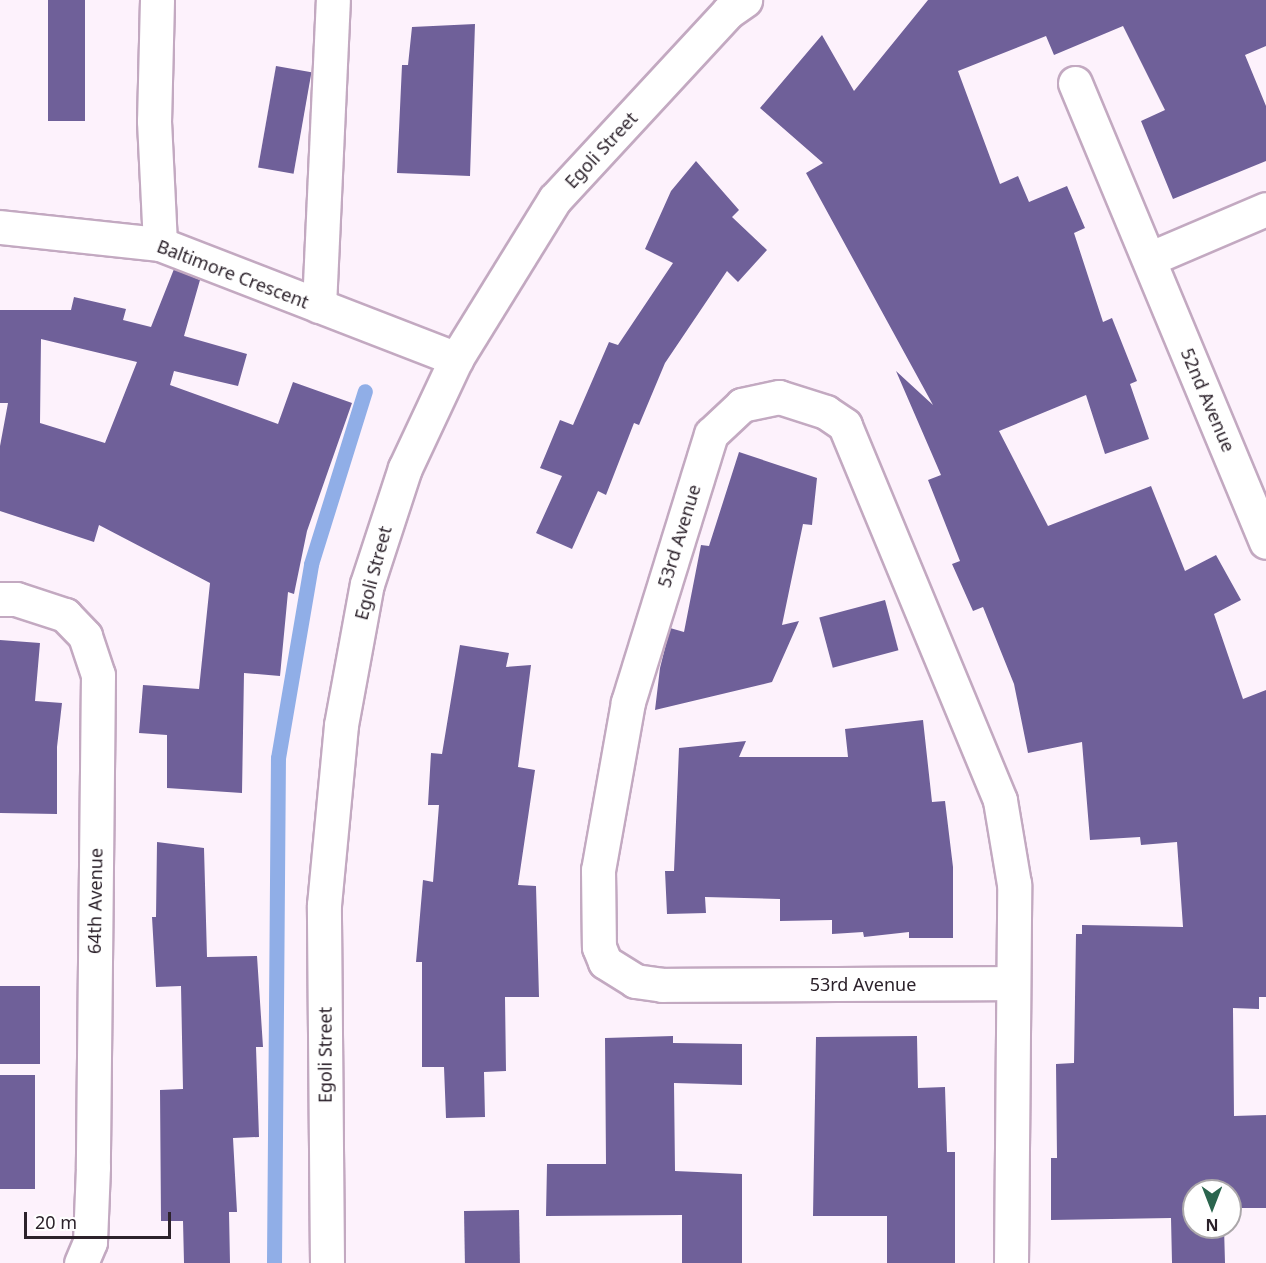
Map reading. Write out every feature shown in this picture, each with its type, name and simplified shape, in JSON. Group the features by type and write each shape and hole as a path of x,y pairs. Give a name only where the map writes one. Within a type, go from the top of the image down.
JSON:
{"street":[{"path":"157,0 154,121 160,244"},
{"path":"318,306 333,0"},
{"name":"Egoli Street","path":"327,1263 324,905 341,725 367,584 405,468 456,359 555,199 728,12 745,0"},
{"name":"52nd Avenue","path":"1075,83 1266,542"},
{"path":"1149,259 1266,208"},
{"name":"Baltimore Crescent","path":"0,227 160,244 456,359"},
{"name":"53rd Avenue","path":"1011,1263 1014,884 1000,800 845,425 818,408 779,397 742,405 711,434 628,702 598,870 599,948 605,962 635,981 662,985 1012,983"},
{"name":"64th Avenue","path":"0,599 16,599 65,615 85,636 98,675 92,1178 90,1242 81,1263"}],"building":[{"path":"48,0 85,0 85,121 48,121"},
{"path":"928,0 1266,0 1266,46 1245,55 1266,106 1266,161 1173,199 1141,121 1165,110 1123,26 1054,55 1046,36 958,71 1000,184 1018,176 1029,202 1067,186 1085,228 1074,233 1103,322 1112,318 1137,381 1130,384 1149,439 1105,454 1086,395 999,431 1048,526 1151,486 1185,571 1216,555 1241,600 1214,614 1243,699 1266,690 1266,997 1259,997 1259,1009 1233,1008 1234,1116 1266,1115 1266,1208 1242,1208 1242,1179 1182,1179 1182,1239 1224,1239 1225,1263 1172,1263 1171,1218 1051,1220 1051,1158 1057,1158 1056,1064 1074,1063 1076,934 1082,934 1082,925 1183,927 1177,842 1141,845 1140,837 1090,840 1082,742 1028,753 1014,684 983,607 973,611 952,564 960,561 928,480 941,475 896,371 933,405 806,173 823,163 760,108 822,35 854,91"},
{"path":"475,24 470,176 397,173 402,65 408,65 412,27"},
{"path":"276,66 311,72 294,174 258,167"},
{"path":"696,161 739,210 732,217 767,250 738,282 727,271 665,363 639,425 634,423 606,495 598,491 572,549 536,533 562,476 540,468 560,420 573,425 609,342 618,345 673,263 645,249 671,191"},
{"path":"174,269 200,280 184,336 247,354 238,386 174,371 170,385 278,424 293,382 352,403 307,531 294,594 288,592 280,676 244,673 242,793 167,788 167,735 139,733 143,685 199,689 210,583 99,525 94,542 0,511 0,446 8,403 0,403 0,310 71,310 74,297 126,309 123,320 151,327","holes":["41,339 137,362 105,443 40,423"]},
{"path":"739,452 817,478 812,525 803,524 782,625 799,621 772,682 655,710 660,668 670,628 684,632 701,545 709,546"},
{"path":"885,600 898,650 833,668 819,618"},
{"path":"0,640 40,643 35,701 62,703 57,747 57,814 0,813"},
{"path":"460,645 509,653 506,667 531,665 518,767 535,770 518,885 536,886 539,997 505,997 506,1071 484,1072 485,1117 446,1118 444,1067 422,1067 422,962 416,962 423,880 433,882 439,805 428,805 431,753 442,754"},
{"path":"923,720 932,802 945,801 953,867 953,938 909,938 909,932 864,937 863,932 832,934 832,920 780,921 780,899 705,897 706,913 667,914 665,871 674,871 679,748 746,741 739,757 848,757 845,729"},
{"path":"157,842 204,848 207,957 257,956 263,1047 256,1047 259,1137 233,1138 237,1212 229,1212 230,1263 184,1263 183,1221 161,1221 160,1090 183,1089 181,986 156,987 152,917 156,917"},
{"path":"0,986 40,986 40,1064 0,1064"},
{"path":"673,1036 673,1043 742,1044 742,1085 674,1083 675,1171 742,1174 742,1263 682,1263 682,1215 546,1216 547,1164 606,1164 605,1038"},
{"path":"917,1036 918,1088 945,1087 947,1152 955,1152 955,1263 887,1263 887,1216 813,1216 816,1037"},
{"path":"0,1075 35,1075 35,1189 0,1189"},
{"path":"519,1210 520,1263 465,1263 464,1211"}],"waterway":[{"path":"274,1263 278,758 311,564 365,391"}]}
